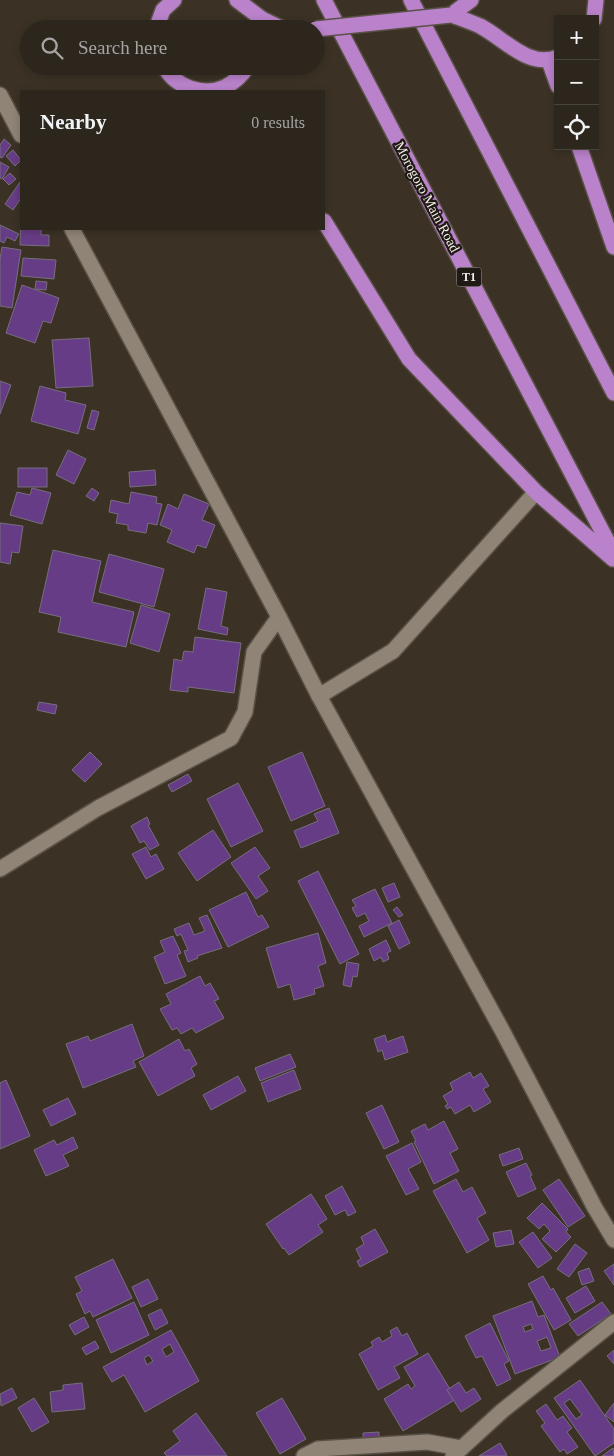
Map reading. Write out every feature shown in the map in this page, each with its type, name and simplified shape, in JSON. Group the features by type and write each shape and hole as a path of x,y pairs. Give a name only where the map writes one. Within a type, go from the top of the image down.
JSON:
{"highway":[{"path":"159,20 163,10 174,0"},
{"path":"237,0 264,20"},
{"name":"Morogoro Main Road","path":"324,0 614,554"},
{"path":"412,0 614,393"},
{"path":"451,14 471,0"},
{"path":"594,15 596,0"},
{"path":"325,28 451,14 481,26 527,57 553,59"},
{"path":"168,75 188,88 201,90"},
{"path":"226,89 241,75"},
{"path":"580,150 614,247"},
{"path":"325,223 409,359 536,492 614,560"}],"street":[{"path":"0,95 20,133"},
{"path":"73,230 279,617 319,696 503,1032 595,1208 614,1240"},
{"path":"319,696 393,651 536,492"},
{"path":"0,869 98,808 231,738 245,712 254,652 279,617"},
{"path":"304,1456 318,1449 427,1442 457,1452 502,1411 614,1322"}],"building":[{"path":"4,139 11,145 2,158 0,157 0,145"},
{"path":"13,150 20,161 15,166 6,156"},
{"path":"0,162 9,167 2,179 0,178"},
{"path":"10,173 16,179 9,185 3,179"},
{"path":"20,182 20,200 13,210 5,204"},
{"path":"0,225 19,234 15,241 7,237 4,243 0,241"},
{"path":"20,230 41,230 41,235 49,235 49,246 20,245"},
{"path":"2,247 21,250 12,308 0,306 0,259"},
{"path":"23,258 56,260 54,279 21,276"},
{"path":"36,281 47,282 46,290 35,289"},
{"path":"22,285 59,298 51,323 43,321 35,343 6,333"},
{"path":"89,338 93,386 56,388 52,340"},
{"path":"0,381 11,385 0,414"},
{"path":"40,386 66,393 65,400 86,405 78,434 31,421"},
{"path":"92,410 99,412 94,430 87,428"},
{"path":"68,450 86,459 74,484 56,475"},
{"path":"18,468 47,468 47,487 18,487"},
{"path":"155,470 156,485 130,487 129,472"},
{"path":"32,488 51,493 42,524 10,515 17,492 30,495"},
{"path":"92,488 99,493 94,501 86,496"},
{"path":"131,492 157,497 156,503 162,504 157,525 148,523 146,533 128,530 128,525 116,523 118,514 109,512 111,500 129,504"},
{"path":"184,494 209,504 202,520 215,525 206,548 197,545 194,553 167,542 172,530 160,525 168,504 178,509"},
{"path":"0,523 23,526 19,553 12,552 10,564 0,562"},
{"path":"53,550 101,561 92,602 134,612 126,647 58,632 61,617 39,612"},
{"path":"109,554 164,569 154,607 99,592"},
{"path":"206,588 227,592 221,626 228,628 227,635 198,629"},
{"path":"141,605 170,614 159,652 130,643"},
{"path":"195,637 241,643 234,693 188,687 188,692 170,690 174,659 182,661 184,651 193,652"},
{"path":"39,702 57,705 55,714 37,710"},
{"path":"90,752 102,764 85,782 72,770"},
{"path":"302,752 325,806 291,821 268,767"},
{"path":"188,774 192,781 172,792 168,785"},
{"path":"238,783 263,831 231,847 207,799"},
{"path":"329,808 339,833 301,848 294,831 318,821 314,814"},
{"path":"147,817 150,824 148,825 159,845 150,850 144,841 140,843 131,826"},
{"path":"213,830 231,857 197,881 178,853"},
{"path":"146,847 151,857 156,854 164,869 146,879 132,854"},
{"path":"255,847 270,868 258,876 268,891 256,899 231,863"},
{"path":"318,871 359,954 340,964 298,881"},
{"path":"394,883 400,897 388,902 382,888"},
{"path":"375,889 392,923 364,937 359,926 369,921 365,913 357,917 352,908 356,906 352,900"},
{"path":"246,892 258,917 262,915 269,927 228,947 209,910"},
{"path":"397,907 403,915 399,917 393,910"},
{"path":"207,915 222,948 197,956 198,958 188,962 184,951 188,950 181,934 177,936 174,929 189,923 194,935 205,931 199,918"},
{"path":"399,920 410,943 399,949 388,926"},
{"path":"318,933 326,963 318,966 324,986 314,989 315,994 294,1000 290,984 278,988 266,948"},
{"path":"173,936 181,953 177,955 186,976 165,984 154,957 165,952 160,941"},
{"path":"386,940 391,951 387,953 389,959 383,962 381,957 374,961 369,949"},
{"path":"347,962 359,964 357,977 353,976 351,987 343,985"},
{"path":"200,976 205,986 210,983 219,999 214,1001 224,1018 196,1033 192,1028 181,1034 177,1028 172,1030 160,1009 171,1004 166,994"},
{"path":"132,1024 144,1056 133,1061 136,1067 83,1088 66,1044 88,1036 90,1041"},
{"path":"385,1035 387,1042 403,1036 408,1052 385,1060 382,1050 378,1052 374,1039"},
{"path":"179,1039 185,1051 189,1049 197,1064 191,1068 195,1076 158,1096 139,1062"},
{"path":"290,1054 296,1067 260,1081 255,1068"},
{"path":"294,1070 301,1089 268,1102 261,1083"},
{"path":"470,1072 473,1078 481,1073 489,1086 483,1089 491,1102 474,1112 470,1105 455,1114 451,1107 447,1109 445,1106 448,1104 443,1096 453,1090 450,1083"},
{"path":"238,1076 246,1091 211,1110 203,1095"},
{"path":"6,1080 30,1136 0,1149 0,1083"},
{"path":"68,1098 76,1114 51,1126 43,1110"},
{"path":"382,1105 399,1142 384,1149 366,1113"},
{"path":"444,1121 458,1149 450,1153 459,1171 434,1184 414,1142 416,1141 411,1131 425,1124 428,1130"},
{"path":"73,1137 78,1148 63,1155 69,1166 46,1176 34,1150 54,1140 57,1145"},
{"path":"412,1143 421,1162 408,1169 419,1189 406,1195 386,1156"},
{"path":"519,1148 523,1159 503,1166 499,1155"},
{"path":"526,1163 536,1189 518,1197 506,1172"},
{"path":"456,1179 463,1192 472,1187 486,1213 477,1218 489,1240 467,1253 433,1191"},
{"path":"559,1179 585,1216 568,1227 543,1190"},
{"path":"342,1186 356,1212 348,1216 345,1210 335,1215 325,1196"},
{"path":"311,1194 327,1219 318,1225 323,1232 289,1255 266,1224"},
{"path":"542,1203 568,1229 566,1232 571,1237 556,1252 542,1239 550,1231 544,1224 539,1229 527,1218"},
{"path":"375,1229 388,1252 360,1267 357,1261 361,1259 356,1249 364,1244 361,1237"},
{"path":"511,1230 514,1244 496,1247 493,1233"},
{"path":"533,1232 552,1258 538,1268 519,1242"},
{"path":"575,1244 587,1253 569,1277 557,1269"},
{"path":"113,1259 132,1298 93,1317 90,1311 85,1314 76,1294 82,1291 75,1277"},
{"path":"614,1264 614,1285 604,1271"},
{"path":"589,1268 594,1281 582,1285 578,1272"},
{"path":"543,1276 551,1290 553,1288 571,1320 554,1330 528,1284"},
{"path":"148,1279 158,1299 141,1307 132,1287"},
{"path":"586,1286 595,1301 575,1313 566,1298"},
{"path":"532,1301 538,1317 544,1315 560,1357 515,1374 493,1316","holes":["531,1324 533,1329 525,1332 523,1327","547,1337 551,1348 541,1351 537,1341"]},
{"path":"134,1302 149,1335 111,1353 96,1320"},
{"path":"602,1302 611,1314 578,1336 569,1324"},
{"path":"161,1309 168,1323 155,1330 148,1315"},
{"path":"84,1317 89,1327 75,1335 69,1325"},
{"path":"490,1323 509,1361 504,1364 511,1379 497,1386 482,1356 476,1358 465,1336"},
{"path":"397,1327 402,1336 407,1333 418,1354 394,1367 400,1378 378,1390 359,1354 373,1346 371,1342 379,1337 382,1342 392,1336 390,1331"},
{"path":"171,1330 199,1381 145,1412 124,1375 112,1382 103,1367","holes":["170,1344 174,1352 166,1357 162,1349","149,1355 153,1361 147,1365 144,1358"]},
{"path":"95,1341 99,1348 86,1355 82,1348"},
{"path":"614,1350 614,1364 607,1356"},
{"path":"428,1353 456,1399 403,1431 384,1399 408,1384 411,1389 415,1386 404,1367"},
{"path":"580,1380 614,1429 614,1443 595,1456 554,1398","holes":["570,1399 582,1415 576,1419 564,1403"]},
{"path":"459,1382 466,1393 474,1388 481,1399 461,1412 447,1390"},
{"path":"82,1383 85,1409 52,1412 50,1392 63,1390 63,1385"},
{"path":"12,1388 17,1398 1,1406 0,1394"},
{"path":"34,1398 49,1422 32,1432 18,1408"},
{"path":"282,1398 306,1439 280,1454 256,1413"},
{"path":"614,1403 614,1422 605,1415"},
{"path":"546,1404 557,1420 563,1416 572,1428 567,1432 578,1447 567,1454 564,1449 560,1452 541,1426 545,1423 536,1411"},
{"path":"196,1413 227,1456 167,1456 164,1453 180,1441 173,1431"},
{"path":"379,1432 379,1442 363,1443 363,1433"},
{"path":"500,1443 507,1455 479,1456"},
{"path":"613,1448 614,1456 602,1456"}]}
